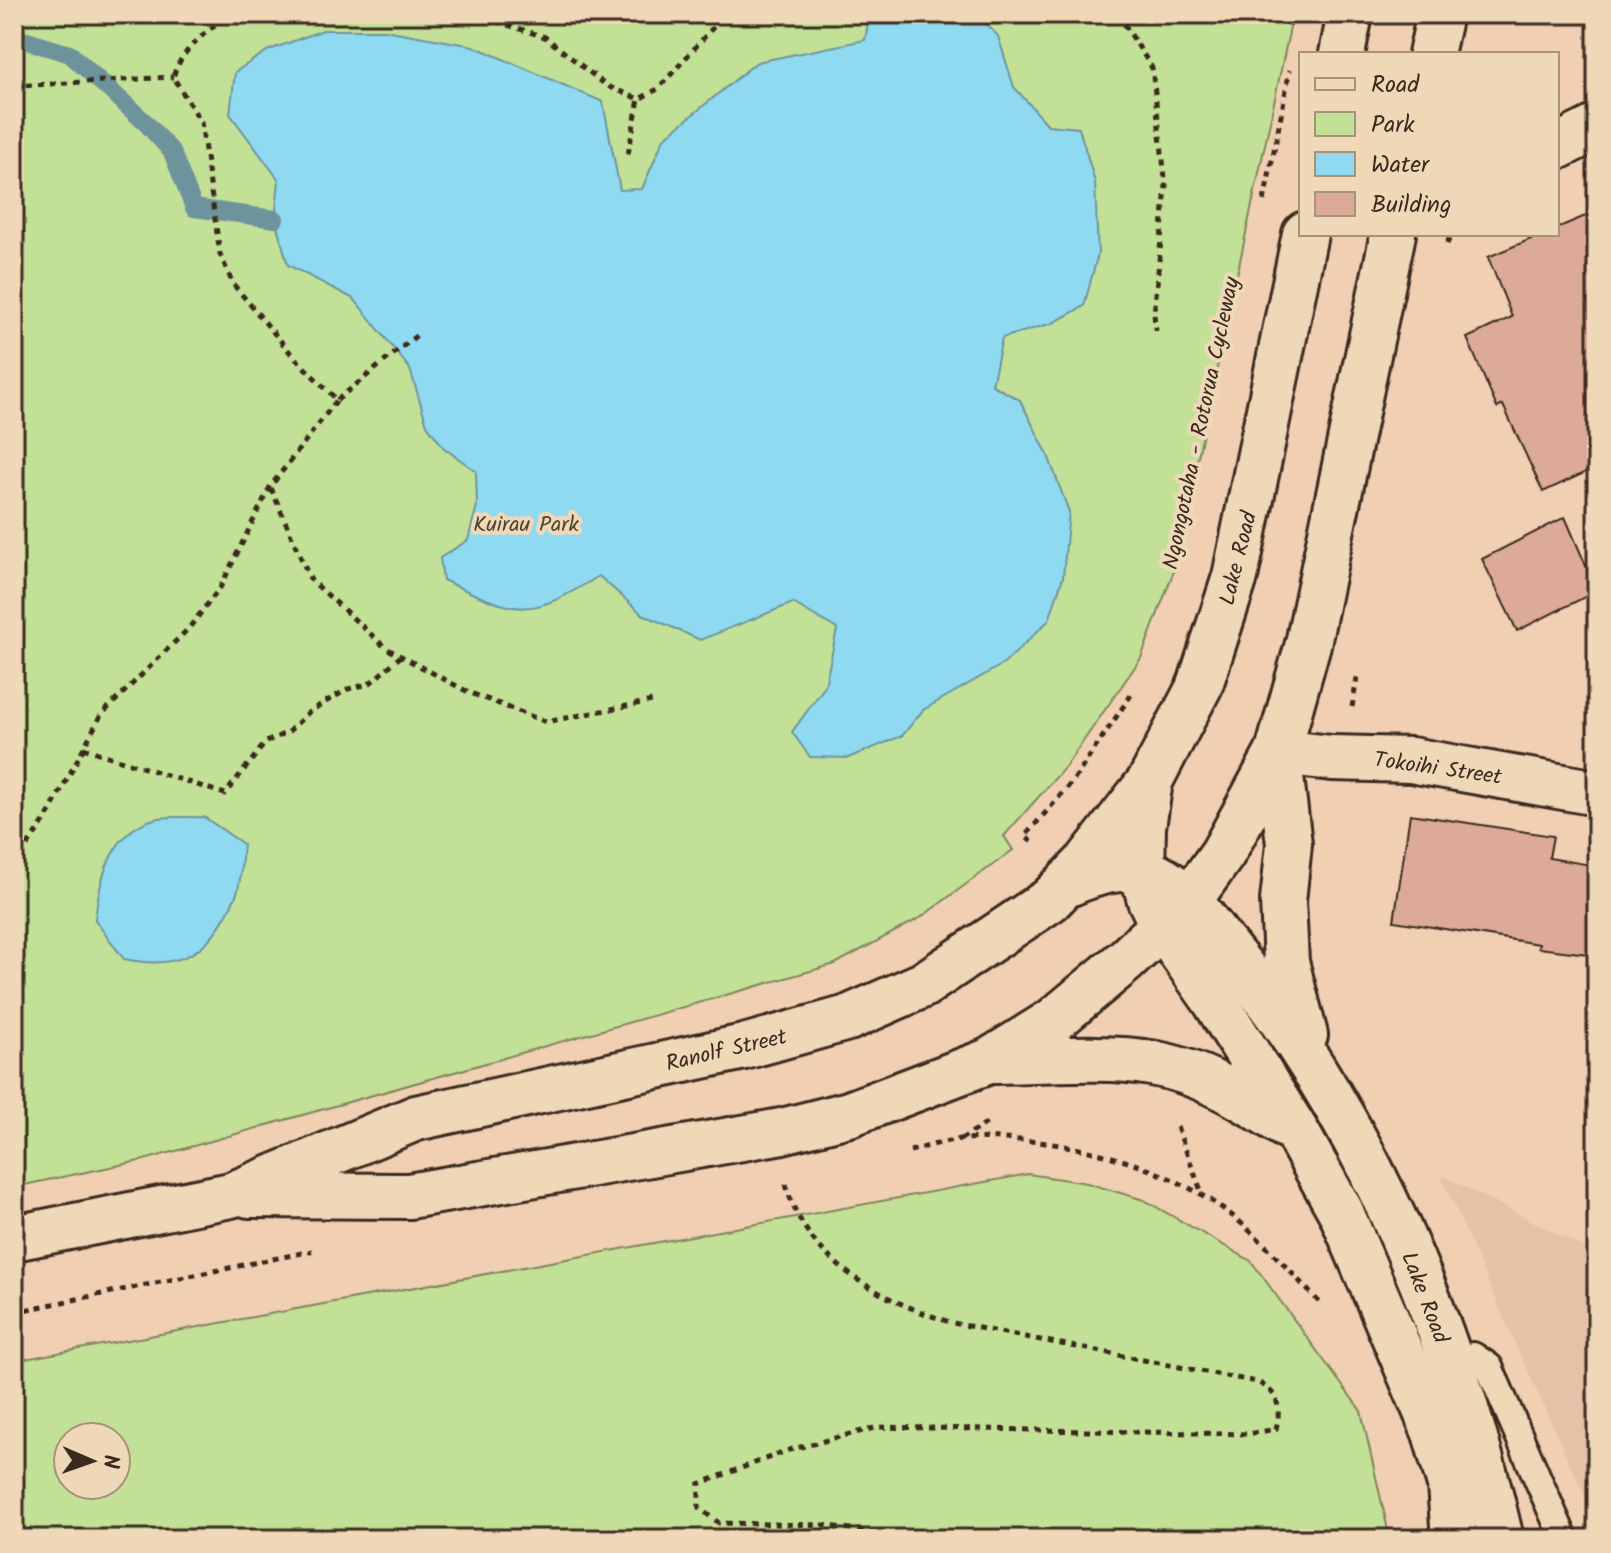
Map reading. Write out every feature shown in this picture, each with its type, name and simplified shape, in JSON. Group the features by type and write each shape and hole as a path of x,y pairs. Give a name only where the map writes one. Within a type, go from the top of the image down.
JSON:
{"main road":[{"path":"1342,52 1350,14"},
{"path":"1431,52 1440,14"},
{"path":"1559,146 1597,127"},
{"name":"Lake Road","path":"1142,871 1143,827 1150,781 1200,685 1235,577 1305,236"},
{"name":"Lake Road","path":"1176,914 1223,853 1278,752 1308,644 1393,236"},
{"name":"Lake Road","path":"1278,752 1289,844 1283,901 1286,962 1315,1069"},
{"name":"Tokoihi Street","path":"1278,752 1332,758 1411,760 1597,793"},
{"name":"Ranolf Street","path":"14,1238 231,1195 416,1118 744,1047 848,1018 923,985 990,943 1066,885 1113,831 1150,781"},
{"name":"Lake Road","path":"1066,885 1100,871 1142,871 1174,887 1176,914 1215,1001 1297,1133 1433,1371 1485,1469 1501,1539"},
{"name":"Lake Road","path":"1176,914 1246,971 1315,1069 1395,1221 1433,1371 1435,1433 1450,1485 1454,1539"},
{"name":"Ranolf Street","path":"231,1195 409,1196 767,1134 849,1114 989,1061 1053,1021 1176,914"},
{"name":"Lake Road","path":"989,1061 1148,1062 1179,1069 1238,1094 1297,1133"}],"lane":[{"path":"1433,1371 1473,1356 1489,1367 1564,1539"}],"path":[{"path":"173,77 186,52 233,14"},
{"path":"473,14 545,37 607,86 639,99 658,89 725,14"},
{"path":"1118,14 1152,68 1166,186 1154,315 1156,331"},
{"path":"1261,216 1292,61"},
{"path":"14,86 173,77"},
{"path":"173,77 181,95 201,122 220,254 233,284 294,357 337,400"},
{"path":"628,154 639,99"},
{"path":"14,866 48,815 101,715 189,628 220,588 270,487 337,400 417,335"},
{"path":"270,487 310,579 386,648 468,692 546,722 652,701"},
{"path":"83,748 225,794 266,742 288,732 310,711 348,689 369,684 401,656"},
{"path":"1031,842 1025,836 1073,781 1134,689"},
{"path":"960,1139 999,1116"},
{"path":"1175,1122 1203,1198 1215,1203 1266,1247 1330,1314"},
{"path":"785,1180 817,1243 869,1289 906,1309 953,1323 1257,1382 1271,1389 1281,1409 1276,1429 1248,1434 878,1427 789,1450 699,1484 699,1508 719,1523 824,1525 917,1539"}],"shaded area":[{"path":"1441,1175 1597,1254 1597,1523 1510,1332"}],"green space":[{"name":"Kuirau Park","path":"14,14 1293,14 1173,573 1141,658 1066,766 1004,836 1013,850 920,918 835,964 144,1160 14,1187"},
{"path":"1028,1174 1087,1183 1144,1200 1251,1261 1361,1411 1390,1539 14,1539 14,1361"}],"water":[{"path":"870,14 976,14 998,36 1014,87 1048,125 1079,128 1095,182 1098,254 1084,306 1053,323 1002,338 992,385 1020,400 1047,453 1069,512 1063,577 1049,620 1005,663 923,710 902,736 848,758 810,757 792,732 825,686 837,629 793,603 700,640 642,614 599,576 555,600 522,608 489,600 443,580 440,558 468,540 477,506 476,471 444,448 427,425 410,369 354,299 288,265 275,219 279,180 230,114 235,72 267,51 323,30 385,30 473,46 603,102 620,190 642,189 664,138 757,62 865,40"},
{"path":"204,817 243,844 238,887 224,918 204,945 178,960 144,962 124,959 95,920 104,874 117,846 139,825 154,819"}],"building":[{"path":"1597,211 1597,467 1543,492 1503,405 1497,408 1467,338 1512,317 1488,257 1538,236 1559,236 1559,227"},
{"path":"1565,517 1597,591 1517,631 1482,559"},
{"path":"1410,814 1553,836 1549,858 1597,866 1597,955 1538,948 1539,944 1394,921"}],"waterway":[{"path":"14,37 70,54 146,123 172,152 194,208 275,219"}]}
